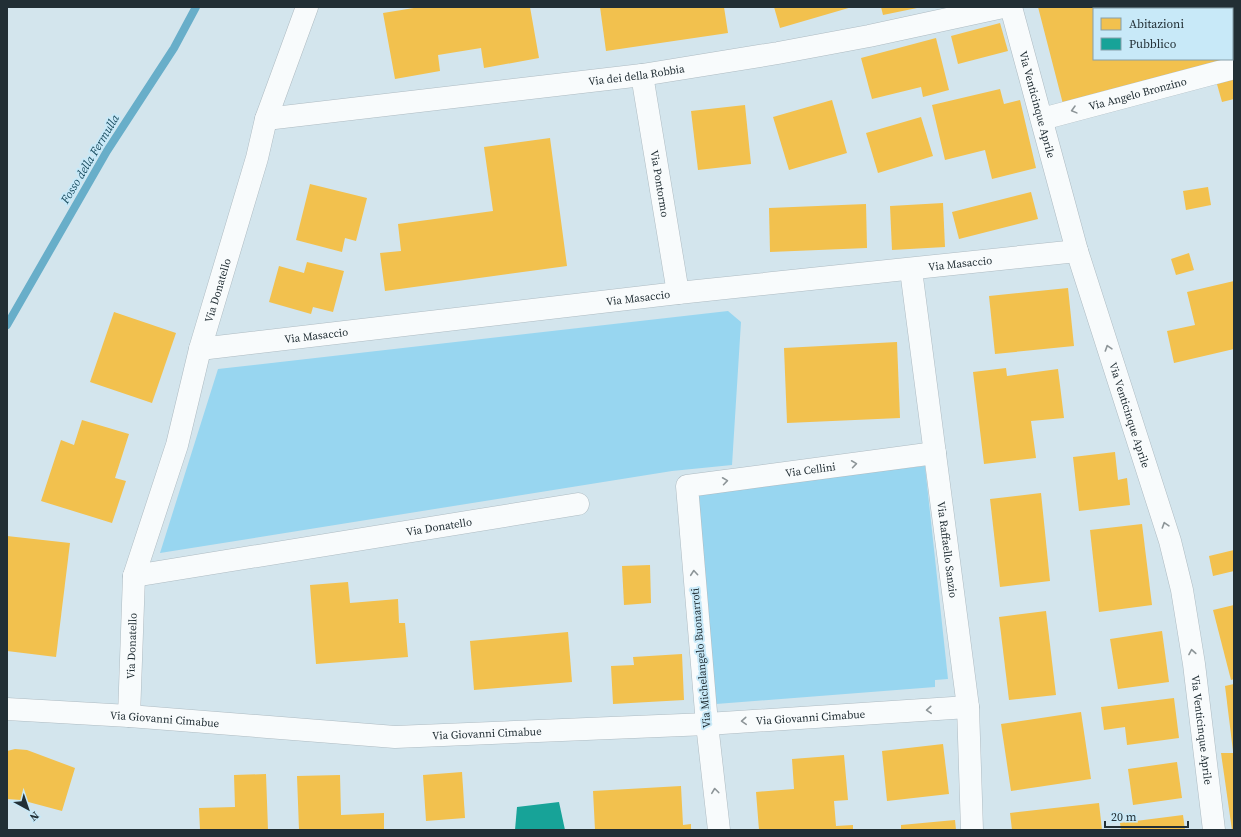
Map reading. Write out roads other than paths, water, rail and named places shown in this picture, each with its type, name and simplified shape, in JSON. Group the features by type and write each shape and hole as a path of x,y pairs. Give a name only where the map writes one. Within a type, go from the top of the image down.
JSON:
{"street":[{"name":"Via Donatello","path":"129,716 134,576 177,445 200,349 266,119 307,7"},
{"name":"Via dei della Robbia","path":"266,119 642,75 778,54 1004,7"},
{"name":"Via Venticinque Aprile","path":"1011,7 1077,252 1170,541 1182,590 1194,664 1214,830"},
{"name":"Via Angelo Bronzino","path":"1042,119 1234,68"},
{"name":"Via Pontormo","path":"642,75 678,293"},
{"name":"Via Masaccio","path":"200,349 678,293 1077,252"},
{"name":"Via Raffaello Sanzio","path":"911,270 968,707 972,830"},
{"name":"Via Cellini","path":"687,486 934,453"},
{"name":"Via Michelangelo Buonarroti","path":"687,486 707,724 720,830"},
{"name":"Via Donatello","path":"134,576 578,504"},
{"name":"Via Giovanni Cimabue","path":"7,709 129,716 394,737 707,724 968,707"}],"waterway":[{"name":"Fosso della Fermulla","path":"7,325 107,151 174,48 196,7"}]}
